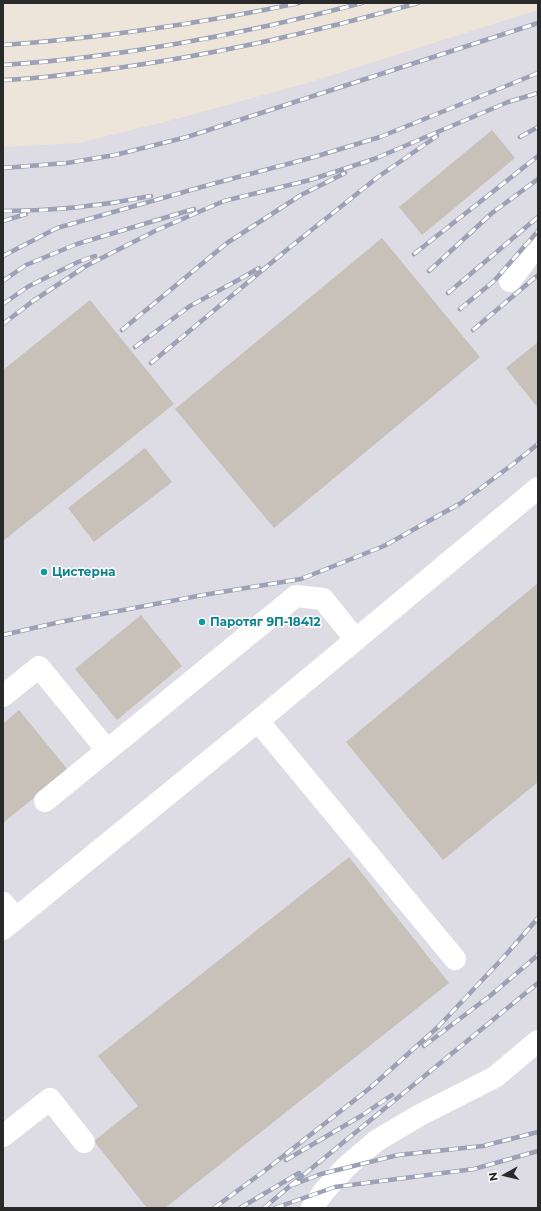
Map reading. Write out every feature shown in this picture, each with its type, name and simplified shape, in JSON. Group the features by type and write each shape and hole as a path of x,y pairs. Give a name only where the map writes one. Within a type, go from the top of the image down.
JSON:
{"lane":[{"path":"510,281 538,244"},
{"path":"7,916 258,721 538,488"},
{"path":"45,801 296,596 323,598 356,640"},
{"path":"3,696 39,667 107,750"},
{"path":"258,721 455,959"},
{"path":"312,1208 325,1190 346,1167 376,1141 420,1114 495,1076 538,1041"},
{"path":"3,1136 50,1099 84,1142"}],"shaded area":[{"path":"538,10 538,1208 3,1208 3,147 79,143 180,118 307,83"}],"building":[{"path":"492,130 515,158 422,235 399,207"},
{"path":"382,238 480,357 274,528 175,409"},
{"path":"90,300 174,404 3,541 3,370"},
{"path":"538,342 538,408 506,368"},
{"path":"145,448 172,482 94,542 68,508"},
{"path":"538,583 538,782 443,860 346,742"},
{"path":"141,615 182,666 117,720 75,669"},
{"path":"19,710 68,770 3,823 3,724"},
{"path":"349,857 449,983 165,1208 147,1208 94,1141 138,1106 98,1056"}],"railway":[{"path":"3,45 152,29 299,3"},
{"path":"3,65 94,56 184,43 273,25 362,3"},
{"path":"3,80 74,74 231,49 344,23 418,3"},
{"path":"3,168 67,163 115,155 187,137 538,23"},
{"path":"3,256 57,228 314,157 380,137 538,73"},
{"path":"3,324 33,301 86,266 157,230 224,201 310,180 374,159 508,102 538,93"},
{"path":"520,137 538,127"},
{"path":"151,363 289,248 378,177 437,136"},
{"path":"414,254 538,156"},
{"path":"122,330 227,243 301,195 345,173"},
{"path":"429,271 492,213 538,179"},
{"path":"3,211 78,207 114,203 151,196"},
{"path":"3,281 26,265 77,244 194,209"},
{"path":"3,221 26,214"},
{"path":"448,293 538,217"},
{"path":"460,309 494,281 538,231"},
{"path":"3,304 29,286 78,262 95,256"},
{"path":"135,347 190,306 259,268"},
{"path":"473,330 538,275"},
{"path":"3,635 60,622 203,595 301,579 384,546 461,503 538,444"},
{"path":"214,1208 263,1172 370,1088 438,1027 503,958 538,918"},
{"path":"424,1046 491,995 538,955"},
{"path":"290,1186 538,983"},
{"path":"286,1160 361,1116 392,1095"},
{"path":"264,1208 290,1186 321,1174 398,1155 483,1146 538,1132"},
{"path":"275,1208 335,1187 474,1169 538,1151"},
{"path":"240,1208 299,1173"}],"place":[{"name":"Цистерна","path":"44,572"},
{"name":"Паротяг 9П-18412","path":"202,622"}]}
